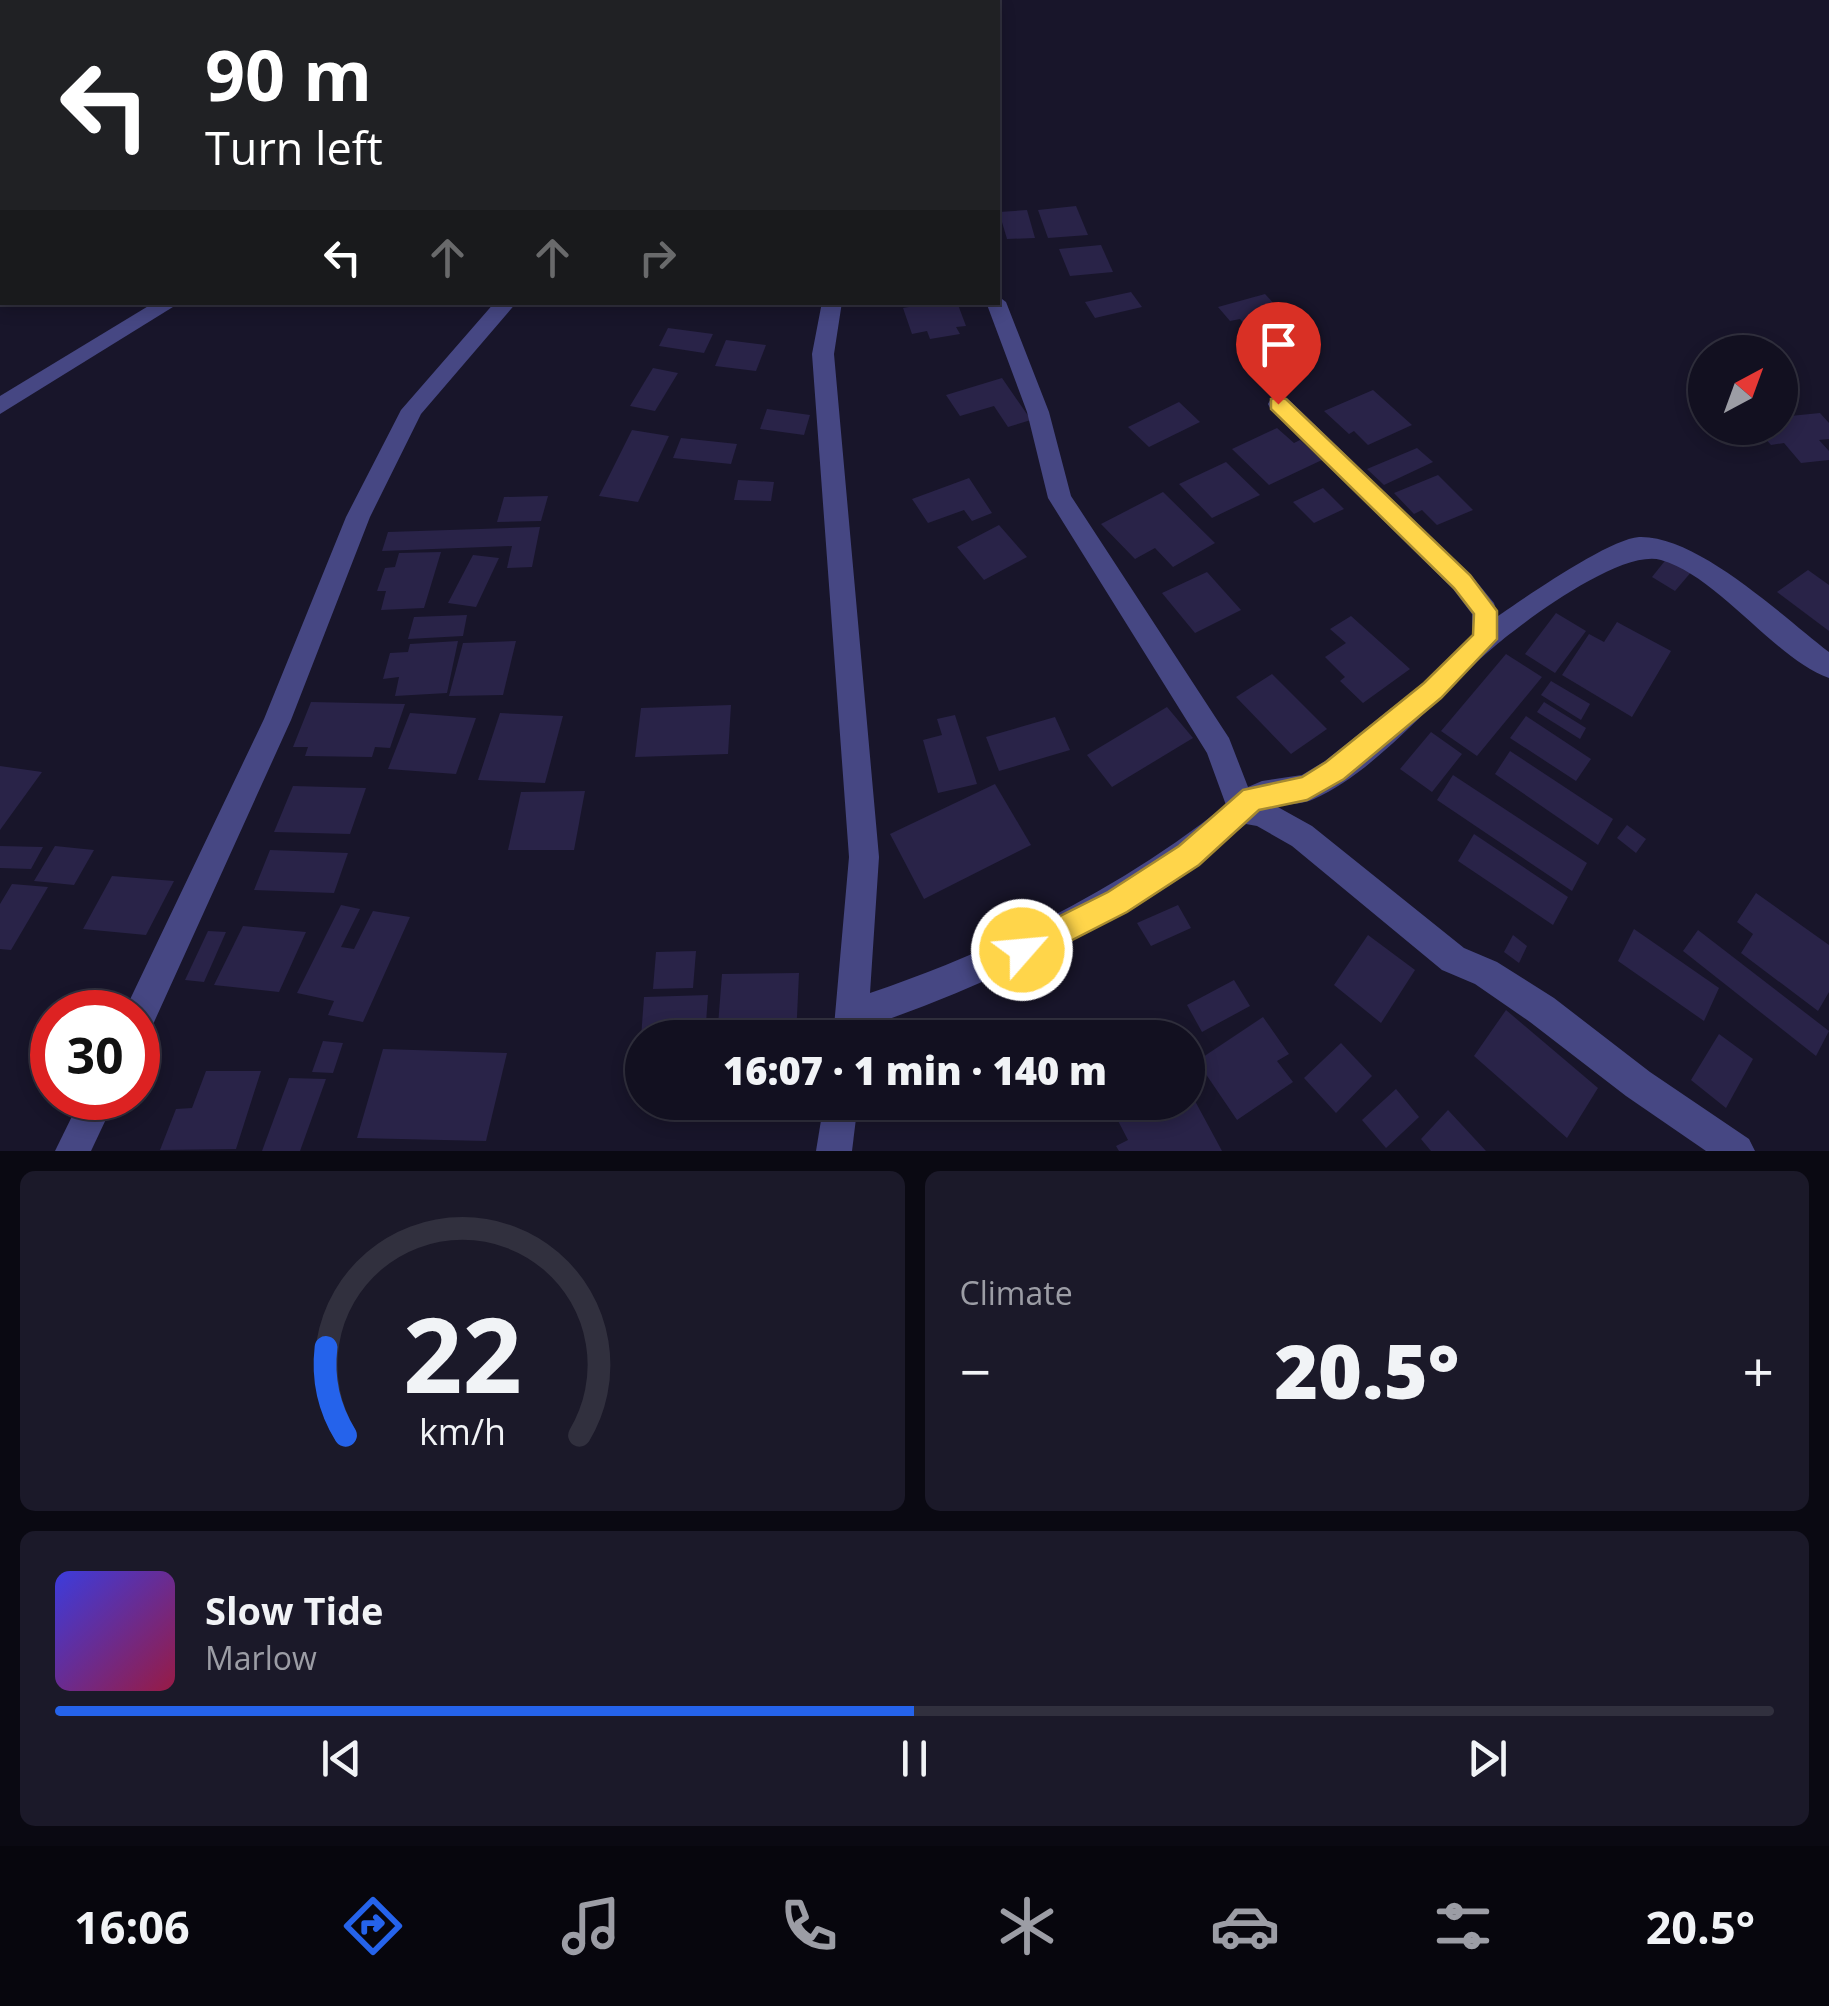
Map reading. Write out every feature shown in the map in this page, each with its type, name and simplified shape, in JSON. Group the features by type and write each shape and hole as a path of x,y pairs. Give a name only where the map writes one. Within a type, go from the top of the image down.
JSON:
{"street":[{"path":"0,406 166,305"},
{"path":"151,990 277,720 358,517 412,410 504,305"},
{"path":"831,305 822,354 864,857 852,1020"},
{"path":"997,305 1038,412 1060,498 1219,747 1242,810"},
{"path":"1278,404 1462,582 1485,611 1485,639"},
{"path":"865,1020 1118,902 1189,855 1262,794 1307,788 1432,691 1485,639 1567,582 1638,546 1667,551 1700,568 1829,667"},
{"path":"1242,810 1262,814 1302,836 1453,959 1486,974 1542,1010 1638,1084 1737,1151"},
{"path":"73,1151 88,1120"},
{"path":"834,1151 838,1120"}],"building":[{"path":"1076,206 1088,235 1048,238 1038,210"},
{"path":"1027,210 1035,238 1007,239 1000,212"},
{"path":"1101,245 1113,272 1070,276 1059,249"},
{"path":"1131,292 1142,307 1095,318 1085,302"},
{"path":"1265,294 1288,319 1249,330 1240,319 1230,321 1218,307"},
{"path":"958,305 966,326 956,327 960,334 930,339 927,331 912,334 903,308"},
{"path":"668,328 713,334 704,353 659,346"},
{"path":"726,340 766,345 756,371 715,366"},
{"path":"653,368 678,373 655,411 630,406"},
{"path":"1002,378 1031,420 1008,427 994,406 960,416 946,395"},
{"path":"1373,390 1412,425 1368,445 1324,411"},
{"path":"1179,402 1200,422 1149,447 1128,427"},
{"path":"767,409 810,415 804,435 760,429"},
{"path":"1820,413 1829,423 1829,439 1819,440 1829,451 1829,460 1801,463 1786,445 1798,445 1798,415"},
{"path":"1277,428 1294,443 1300,440 1322,460 1269,485 1232,449"},
{"path":"632,430 669,436 638,502 599,496"},
{"path":"681,438 737,444 731,464 673,458"},
{"path":"1417,448 1433,462 1384,485 1367,469"},
{"path":"1226,462 1260,495 1212,518 1179,484"},
{"path":"1438,475 1473,510 1437,525 1422,510 1414,514 1394,493"},
{"path":"969,478 992,513 972,521 964,510 928,523 912,499"},
{"path":"738,480 774,482 771,501 734,500"},
{"path":"1323,488 1344,509 1314,523 1293,502"},
{"path":"1163,492 1215,543 1173,567 1155,548 1135,559 1101,524"},
{"path":"548,496 541,521 497,522 504,497"},
{"path":"999,525 1027,557 984,580 957,547"},
{"path":"540,527 532,567 507,568 512,546 382,551 388,532"},
{"path":"441,552 424,608 381,610 386,591 377,591 385,568 395,567 399,553"},
{"path":"473,555 499,558 476,607 448,603"},
{"path":"1668,557 1692,571 1675,591 1652,577"},
{"path":"1808,570 1829,585 1829,631 1777,592"},
{"path":"1207,572 1241,610 1195,633 1162,593"},
{"path":"1556,613 1586,631 1555,673 1525,654"},
{"path":"467,615 463,636 408,639 414,617"},
{"path":"1351,616 1410,669 1363,703 1340,681 1345,677 1325,657 1346,643 1330,629"},
{"path":"1617,622 1671,651 1632,717 1562,675 1589,634 1604,642"},
{"path":"458,641 447,693 395,696 399,677 383,679 390,653 408,652 410,644"},
{"path":"516,641 503,695 449,696 463,643"},
{"path":"1506,654 1542,677 1477,756 1441,731"},
{"path":"1272,674 1327,729 1291,754 1236,697"},
{"path":"1551,681 1590,704 1581,720 1541,695"},
{"path":"311,702 405,704 390,748 375,747 372,757 305,756 308,747 293,747"},
{"path":"1544,702 1586,728 1580,739 1537,712"},
{"path":"731,705 728,754 635,757 641,708"},
{"path":"1167,707 1193,738 1112,787 1087,755"},
{"path":"410,713 476,718 456,774 388,769"},
{"path":"500,713 563,716 545,783 478,780"},
{"path":"955,715 977,784 938,793 923,740 942,735 937,719"},
{"path":"1526,716 1591,759 1576,781 1510,738"},
{"path":"1055,717 1070,750 999,771 986,737"},
{"path":"1431,732 1462,754 1432,792 1400,769"},
{"path":"1510,751 1613,819 1598,845 1495,774"},
{"path":"0,766 42,772 0,830"},
{"path":"1453,775 1587,863 1572,891 1437,800"},
{"path":"995,784 1031,845 924,899 890,834"},
{"path":"293,786 366,788 350,834 274,832"},
{"path":"585,791 574,850 508,850 521,792"},
{"path":"1627,825 1646,839 1636,853 1617,838"},
{"path":"1474,834 1568,897 1553,925 1458,861"},
{"path":"0,846 43,847 31,869 0,868"},
{"path":"55,846 94,850 74,885 34,881"},
{"path":"270,850 348,853 334,893 254,890"},
{"path":"112,876 174,881 146,935 83,929"},
{"path":"12,884 48,887 11,950 0,949 0,904"},
{"path":"1756,893 1829,945 1829,992 1818,1011 1741,953 1753,934 1737,922"},
{"path":"341,905 360,909 341,947 354,949 373,911 410,917 363,1022 328,1015 334,1001 297,993"},
{"path":"1178,905 1191,928 1151,946 1137,923"},
{"path":"243,926 306,932 279,992 214,985"},
{"path":"1634,929 1719,988 1704,1021 1618,961"},
{"path":"1698,930 1829,1031 1816,1056 1683,951"},
{"path":"208,931 226,932 204,982 185,980"},
{"path":"1368,935 1415,970 1381,1023 1334,985"},
{"path":"1513,935 1527,946 1519,963 1504,952"},
{"path":"696,951 693,988 653,989 656,952"},
{"path":"799,973 797,1020 718,1020 722,974"},
{"path":"1234,980 1250,1006 1205,1030 1205,1020 1195,1020 1187,1005"},
{"path":"708,995 706,1020 642,1020 644,997"},
{"path":"1506,1010 1598,1088 1567,1138 1474,1056"},
{"path":"1263,1017 1289,1054 1277,1061 1293,1082 1237,1120 1205,1073 1205,1056"},
{"path":"1719,1034 1753,1059 1726,1108 1691,1080"},
{"path":"323,1041 343,1043 333,1073 312,1072"},
{"path":"1341,1043 1372,1076 1336,1113 1304,1078"},
{"path":"383,1049 507,1053 486,1141 357,1138"},
{"path":"206,1071 261,1071 236,1149 160,1150 176,1109 192,1108"},
{"path":"289,1078 326,1079 300,1151 262,1151"},
{"path":"1396,1089 1419,1117 1386,1148 1362,1120"},
{"path":"1448,1110 1486,1151 1431,1151 1421,1139"},
{"path":"1118,1120 1205,1120 1222,1151 1119,1151 1116,1146 1128,1140"}],"route":[{"path":"1022,950 1118,902 1189,855 1252,799 1307,788 1335,770 1432,691 1485,639 1485,611 1462,582 1278,404"}]}
